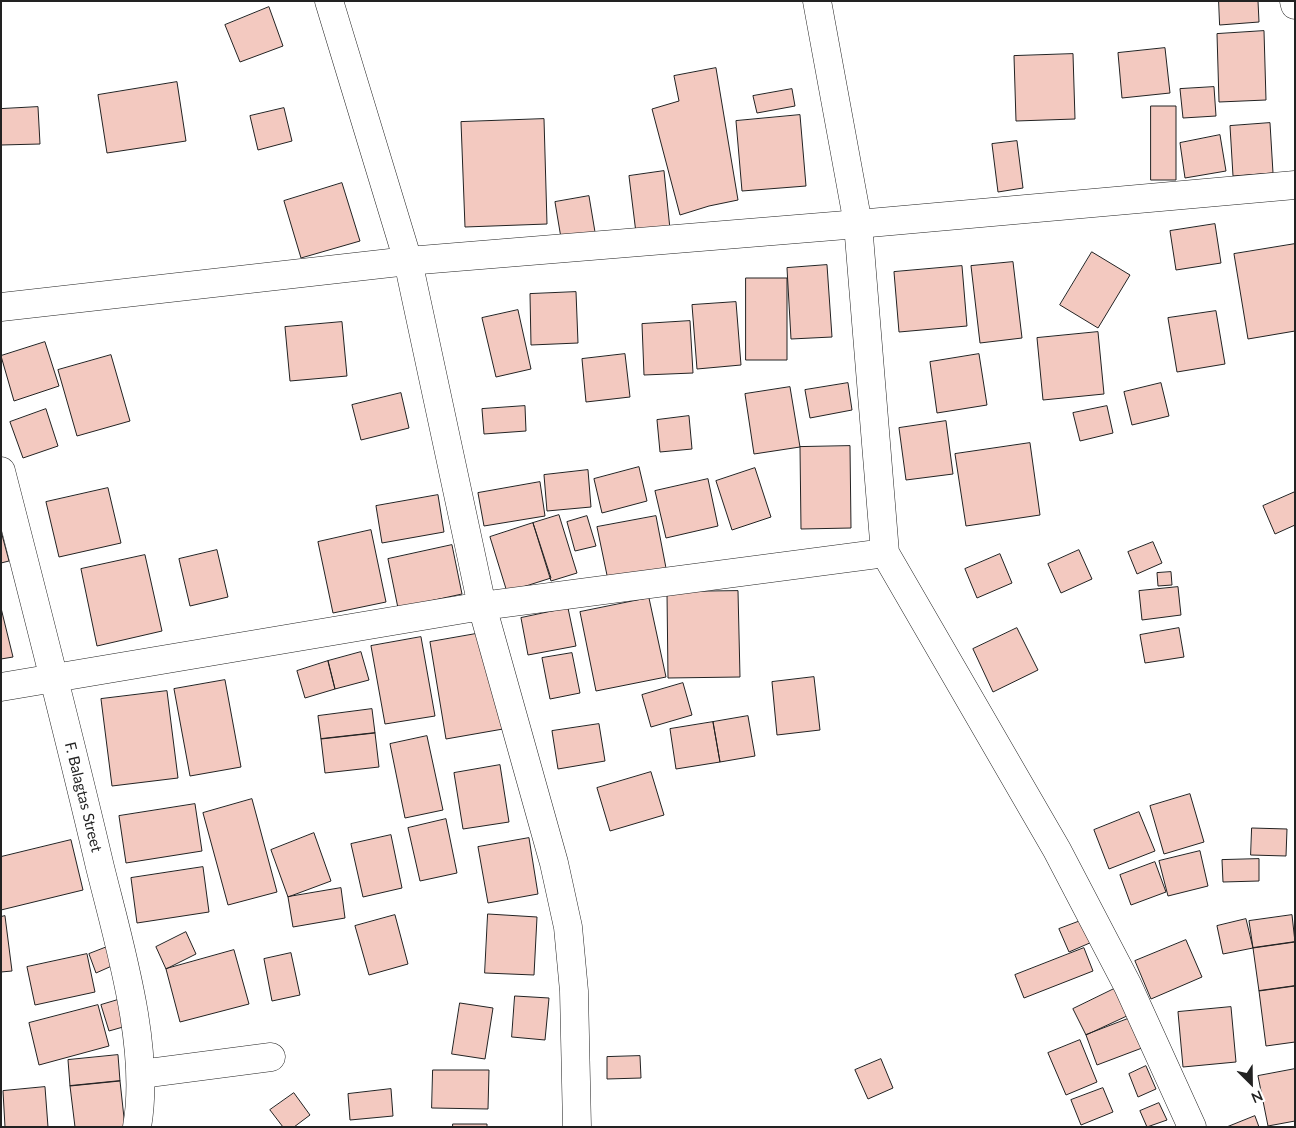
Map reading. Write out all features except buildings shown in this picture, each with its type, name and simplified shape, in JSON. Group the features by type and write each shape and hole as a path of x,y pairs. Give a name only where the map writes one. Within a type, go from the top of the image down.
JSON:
{"street":[{"path":"329,1 408,261 482,606 554,863 568,927 574,991 577,1127"},
{"path":"817,1 858,224 885,553 1057,850 1128,986 1192,1127"},
{"path":"1294,1 1295,5"},
{"path":"1,306 408,261 858,224 1295,185"},
{"name":"F. Balagtas Street","path":"1,471 54,677 123,963 134,1020 140,1074 137,1127"},
{"path":"1,686 482,606 885,553"},
{"path":"140,1074 271,1057"}]}
